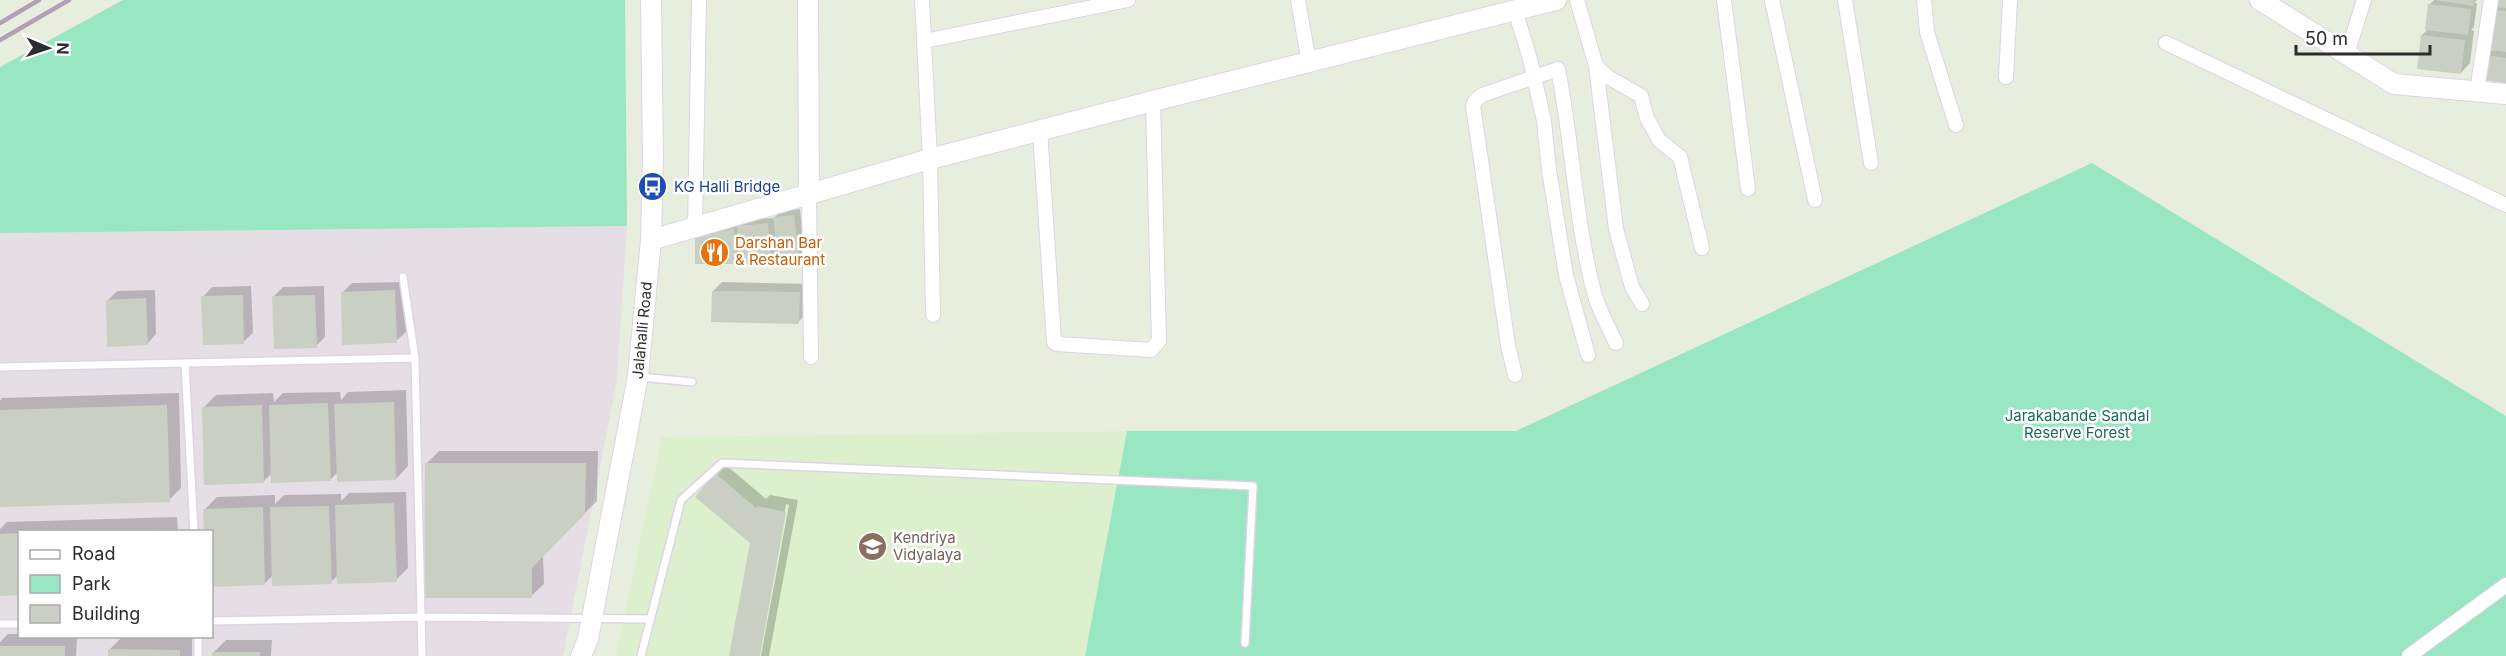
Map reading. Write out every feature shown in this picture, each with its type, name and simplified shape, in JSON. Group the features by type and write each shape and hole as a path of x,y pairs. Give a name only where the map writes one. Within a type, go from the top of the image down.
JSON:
{"main road":[{"name":"Jalahalli Road","path":"586,650 638,376 651,240 653,124 651,0"},
{"path":"808,0 809,194"},
{"path":"651,240 930,159 1153,100 1556,0"},
{"path":"2270,3 2394,84 2506,94"}],"street":[{"path":"694,226 699,0"},
{"path":"922,0 930,159 933,315"},
{"path":"924,41 1128,0"},
{"path":"1298,0 1309,63"},
{"path":"1577,0 1596,66 1616,229 1632,287 1642,304"},
{"path":"1724,0 1749,189"},
{"path":"1772,0 1815,200"},
{"path":"1845,0 1871,163"},
{"path":"1924,0 1926,32 1956,125"},
{"path":"2006,78 2010,0"},
{"path":"2347,54 2364,0"},
{"path":"2477,91 2491,0"},
{"path":"1515,10 1544,121 1549,170 1566,275 1588,355"},
{"path":"2166,43 2506,205"},
{"path":"1596,66 1608,77 1641,96 1647,118 1659,140 1680,157 1702,248"},
{"path":"1515,375 1508,345 1473,106 1482,95 1558,69 1568,117 1580,226 1596,298 1616,343"},
{"path":"1040,131 1054,342 1151,350 1159,341 1153,100"},
{"path":"809,194 811,357"},
{"path":"2409,656 2506,585"}],"lane":[{"path":"403,277 415,358 422,656"},
{"path":"0,367 415,358"},
{"path":"185,363 194,530"},
{"path":"638,376 692,382"},
{"path":"641,656 681,500 722,463 1253,486 1245,643"},
{"path":"213,621 422,617 650,618"},
{"path":"0,624 18,624"},
{"path":"198,638 198,656"}],"shaded area":[{"path":"627,226 617,380 563,656 0,656 0,233"},
{"name":"Kendriya Vidyalaya","path":"1127,431 1085,656 616,656 662,437"}],"green space":[{"path":"123,0 625,0 627,226 0,233 0,67"},
{"name":"Jarakabande Sandal Reserve Forest","path":"2092,163 2506,416 2506,656 1085,656 1127,431 1516,431"}],"building":[{"path":"2434,0 2474,0 2473,6"},
{"path":"2495,0 2506,0 2506,8 2494,7"},
{"path":"2428,4 2471,9 2468,35 2425,30"},
{"path":"2493,10 2506,11 2506,52 2488,50"},
{"path":"2421,35 2465,40 2461,74 2417,69"},
{"path":"2485,55 2506,58 2506,83 2482,80"},
{"path":"794,215 799,257 778,260 773,217"},
{"path":"768,223 771,262 740,265 737,226"},
{"path":"734,229 736,264 695,264 695,236"},
{"path":"395,290 397,343 342,345 341,292"},
{"path":"712,291 800,292 799,324 711,322"},
{"path":"243,295 244,344 203,345 201,296"},
{"path":"315,295 317,348 274,349 272,296"},
{"path":"146,298 148,345 107,347 106,300"},
{"path":"394,402 396,480 337,482 334,404"},
{"path":"328,403 331,481 271,483 269,405"},
{"path":"167,405 170,502 0,507 0,410"},
{"path":"262,405 264,483 204,485 202,407"},
{"path":"425,463 586,463 585,514 532,568 532,598 424,598"},
{"path":"715,473 756,508 757,506 786,512 760,656 729,656 750,543 695,497"},
{"path":"394,503 397,582 337,584 335,505"},
{"path":"329,506 332,584 272,586 270,507"},
{"path":"263,507 265,585 213,587 213,530 204,530 203,509"},
{"path":"18,533 18,595 0,596 0,534"},
{"path":"0,646 65,646 65,656 0,656"},
{"path":"108,649 180,650 180,656 108,656"},
{"path":"212,652 260,652 260,656 212,656"}],"railway":[{"path":"0,23 39,0"},
{"path":"0,40 69,0"}],"place":[{"name":"KG Halli Bridge","path":"653,187"},
{"name":"Darshan Bar & Restaurant","path":"714,252"},
{"name":"Kendriya Vidyalaya","path":"872,547"}]}
